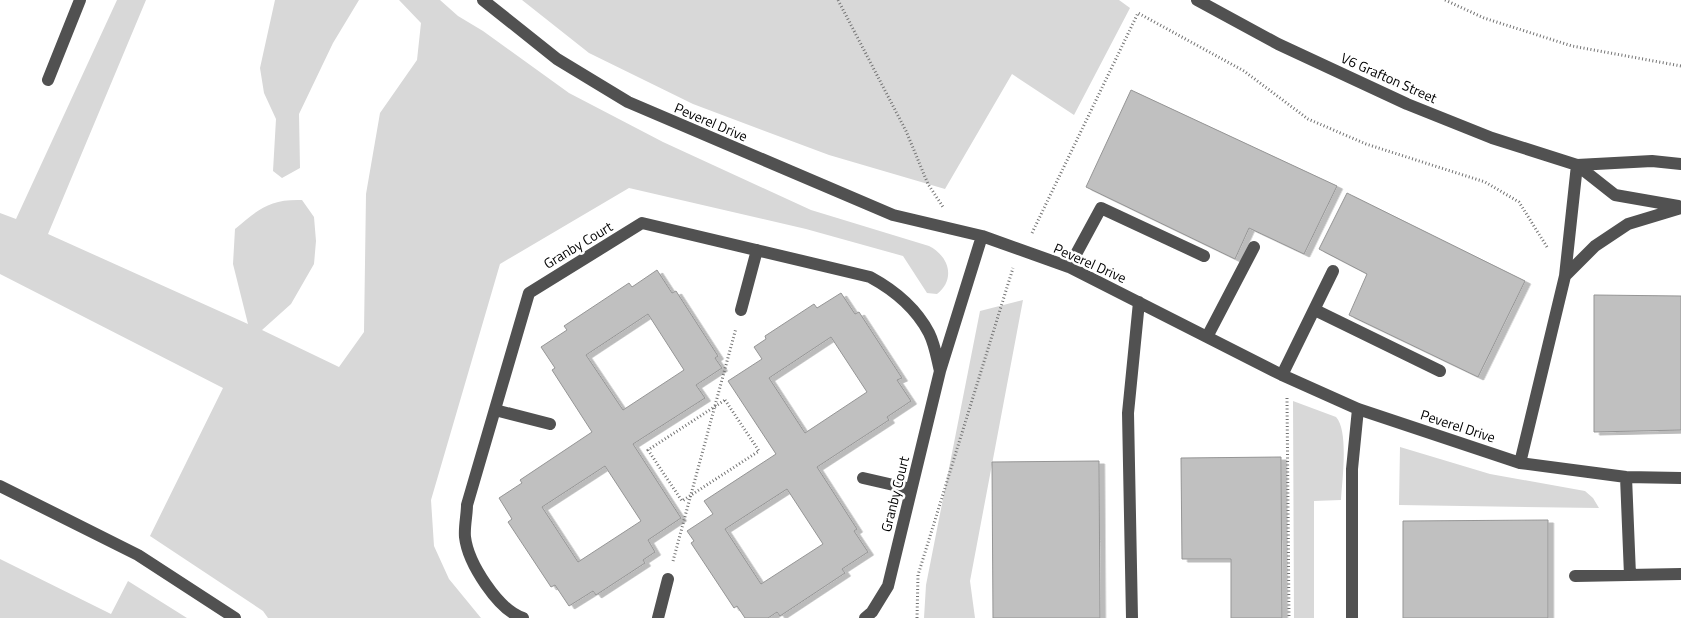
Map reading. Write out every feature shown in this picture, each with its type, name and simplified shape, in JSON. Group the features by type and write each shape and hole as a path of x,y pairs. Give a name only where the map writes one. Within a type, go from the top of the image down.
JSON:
{"street":[{"path":"48,80 80,0"},
{"name":"Peverel Drive","path":"483,0 557,59 628,102 893,215 982,236 1021,252 1068,267 1284,376 1358,409 1520,463 1626,476 1681,478"},
{"name":"V6 Grafton Street","path":"1196,0 1278,44 1406,104 1492,138 1577,165 1616,195 1681,207"},
{"name":"V6 Grafton Street","path":"1577,165 1652,161 1681,164"},
{"path":"1520,463 1565,276 1577,165"},
{"path":"1565,276 1595,246 1628,224 1681,207"},
{"path":"1068,267 1101,208 1204,256"},
{"name":"Granby Court","path":"523,618 517,616 492,593 473,565 465,537 468,505 529,293 626,233 642,224 870,277 889,288 909,305 930,334 940,372"},
{"name":"Granby Court","path":"865,618 872,612 888,586 940,372 982,236"},
{"path":"1207,337 1254,248"},
{"path":"741,310 757,250"},
{"path":"1284,376 1333,272"},
{"path":"1132,618 1128,413 1139,302"},
{"path":"1315,310 1440,371"},
{"path":"1352,618 1352,469 1358,409"},
{"path":"495,410 550,424"},
{"path":"1626,476 1630,575"},
{"path":"863,478 911,489"},
{"path":"0,486 138,555 235,618"},
{"path":"1575,576 1681,574"},
{"path":"658,618 668,579"}],"path":[{"path":"838,0 906,131 928,184 958,230"},
{"path":"1445,0 1484,18 1572,46 1681,66"},
{"path":"917,618 918,575 993,329 1021,252 1138,13 1244,71 1308,119 1366,144 1485,182 1519,202 1565,276"},
{"path":"668,579 741,310"},
{"path":"1284,376 1289,618"},
{"path":"725,400 759,451 691,494 682,501 648,450 725,400"}],"shaded area":[{"path":"117,0 146,0 48,234 248,324 233,264 235,229 258,211 273,203 302,200 314,217 316,241 314,264 291,304 262,330 339,367 364,332 366,194 380,113 417,60 421,23 399,0 440,0 458,16 483,31 569,93 663,142 811,210 929,246 936,250 948,268 947,282 937,294 927,293 903,256 806,229 629,188 500,264 431,500 434,546 449,579 481,618 268,618 263,611 150,536 223,388 0,274 0,213 16,219"},
{"path":"275,0 359,0 333,43 299,114 300,168 282,178 273,171 276,119 264,93 260,68"},
{"path":"522,0 1119,0 1130,8 1074,115 1012,74 945,189 829,155 693,104 589,53"},
{"path":"1023,300 970,581 975,618 924,618 926,585 980,311"},
{"path":"1293,401 1336,417 1340,424 1344,444 1341,500 1314,501 1314,618 1294,618"},
{"path":"1400,447 1490,474 1585,491 1593,498 1599,508 1399,505"},
{"path":"0,559 111,614 128,581 187,618 0,618"}],"building":[{"path":"1131,90 1337,186 1304,254 1249,228 1235,259 1086,187"},
{"path":"1347,193 1525,281 1478,377 1349,315 1367,274 1319,249"},
{"path":"657,270 672,293 676,291 718,356 715,358 722,368 696,385 705,398 633,444 681,518 648,540 655,552 643,560 645,563 596,595 593,591 569,606 555,585 551,587 508,522 512,519 499,498 522,483 520,480 592,432 552,370 555,368 541,347 567,330 564,326 629,283 632,287","holes":["648,314 684,370 623,410 586,355","605,466 641,521 578,562 542,507"]},
{"path":"841,293 855,314 859,312 902,378 897,380 911,401 887,417 889,420 817,467 857,529 854,531 868,552 842,569 845,573 780,616 777,612 768,618 745,618 737,606 734,608 691,543 694,541 687,531 713,514 704,501 776,454 728,381 762,359 754,347 766,339 765,336 814,304 817,308","holes":["831,337 867,392 805,433 769,378","787,489 823,544 761,584 725,529"]},
{"path":"1594,295 1681,296 1681,430 1594,432"},
{"path":"1281,457 1282,618 1231,618 1231,559 1182,559 1181,458"},
{"path":"1099,461 1100,618 993,618 992,462"},
{"path":"1548,520 1548,618 1403,618 1403,521"}]}
